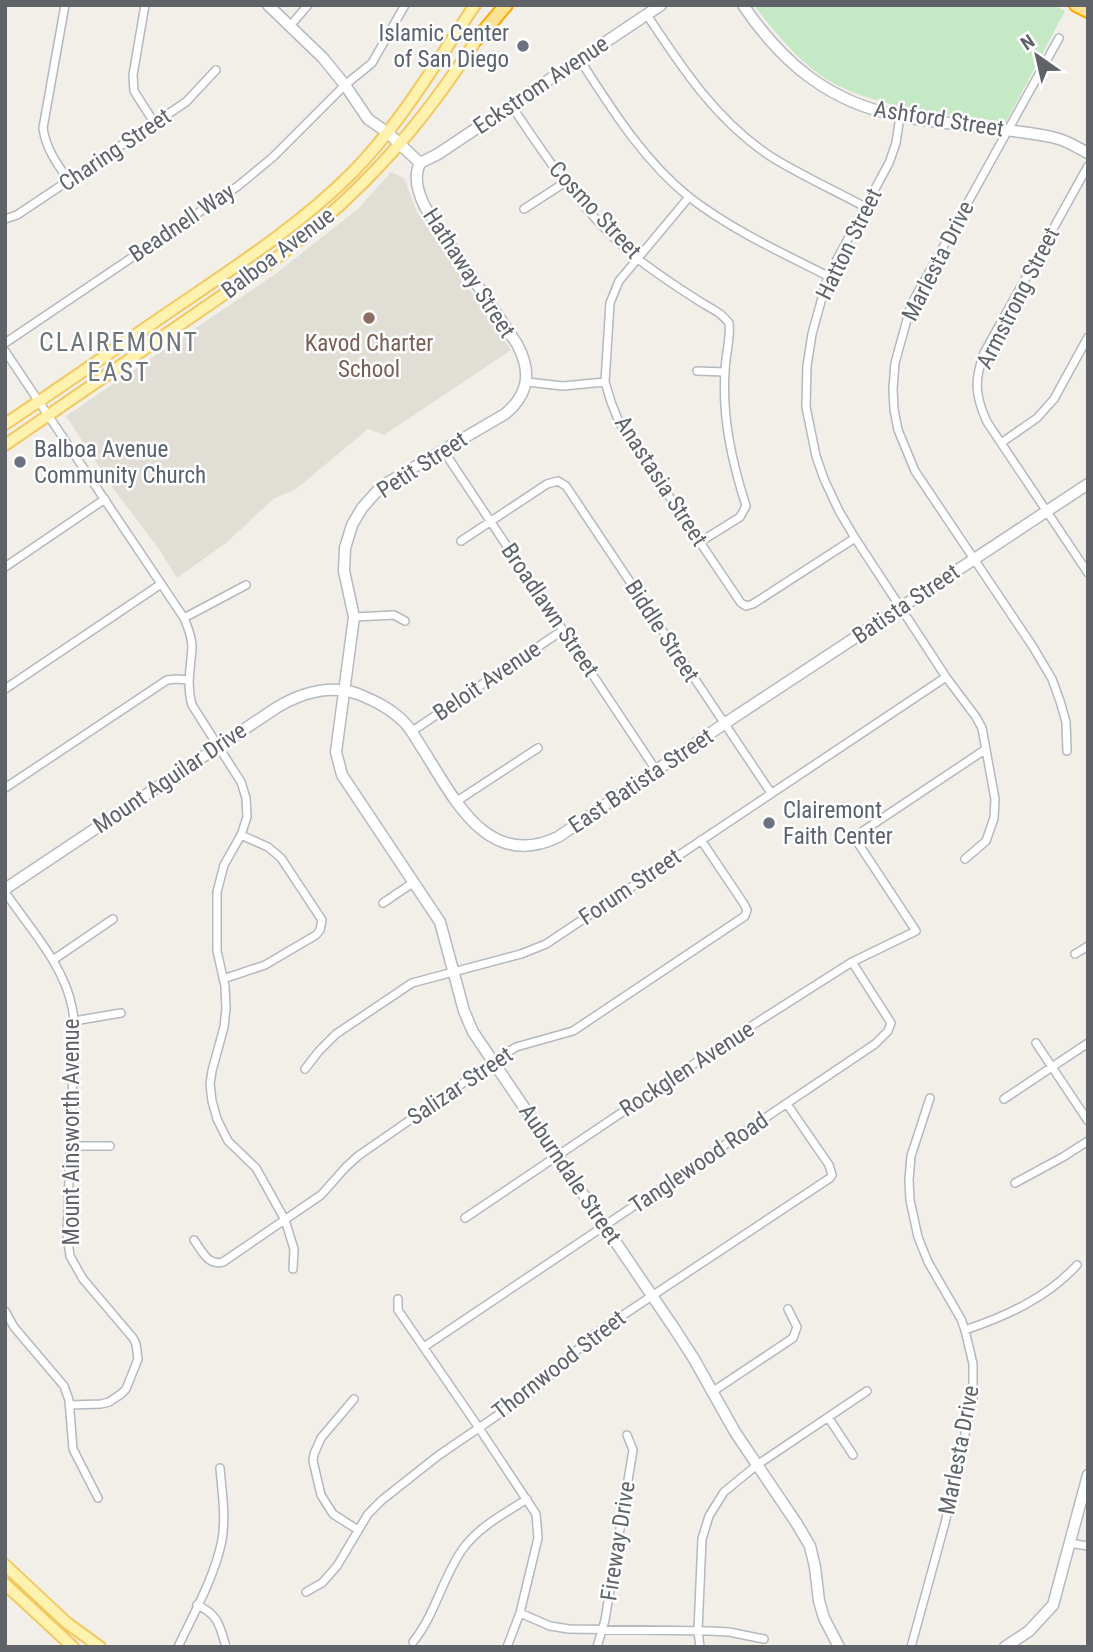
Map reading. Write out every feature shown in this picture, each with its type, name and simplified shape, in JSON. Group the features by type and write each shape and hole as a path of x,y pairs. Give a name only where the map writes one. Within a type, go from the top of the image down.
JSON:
{"highway":[{"path":"478,38 506,5"},
{"path":"1076,5 1088,10"}],"main road":[{"name":"Balboa Avenue","path":"5,424 289,229 315,208 354,171 388,133 475,5"},
{"name":"Balboa Avenue","path":"5,445 176,329 302,239 367,180 400,145 460,66 498,5"},
{"path":"5,1565 67,1623 100,1647"},
{"path":"5,1584 73,1647"}],"street":[{"path":"65,5 43,128 50,153 69,181"},
{"path":"145,5 133,75 134,91 155,124"},
{"path":"268,5 323,58 368,120 388,133 420,163"},
{"path":"290,26 308,5"},
{"name":"Beadnell Way","path":"5,343 238,186 273,157 345,85 372,63 405,5"},
{"name":"Eckstrom Avenue","path":"420,163 438,154 661,5"},
{"name":"Ashford Street","path":"743,5 791,64 821,85 866,107 900,116 1030,133 1060,140 1088,153"},
{"path":"647,15 691,81 727,121 769,155 865,207"},
{"name":"Marlesta Drive","path":"1059,38 911,305 895,363 893,390 898,429 915,471 1052,679 1066,722 1066,751"},
{"path":"580,60 625,127 652,160 690,197 747,236 828,276"},
{"name":"Charing Street","path":"5,219 17,215 155,124 186,102 216,70"},
{"name":"Cosmo Street","path":"511,105 564,183 602,224 637,258 703,304 722,314 729,323 724,372"},
{"name":"Hatton Street","path":"900,116 896,143 889,163 828,276 811,334 806,407 816,456 839,511 982,728 995,799 994,818 986,841 965,859"},
{"name":"Hathaway Street","path":"420,163 416,176 420,197 517,344 525,362 527,382"},
{"name":"Armstrong Street","path":"1088,166 984,353 977,384 980,407 1001,443 1088,573"},
{"path":"524,209 564,183"},
{"name":"Anastasia Street","path":"690,197 619,281 610,303 605,382 620,422 741,603 746,606 855,538"},
{"path":"1001,443 1037,418 1054,399 1088,337"},
{"path":"5,351 184,618 192,645 188,680 192,705 241,782 246,798 247,817 241,835 224,865 217,892 217,951 225,986 226,1008 210,1084 217,1119 228,1141 256,1168 285,1220 294,1249 293,1269"},
{"path":"697,371 724,372 726,423 734,469 746,506 740,517 700,542"},
{"path":"527,382 563,386 605,382"},
{"name":"Petit Street","path":"344,690 354,617 346,584 344,560 345,548 356,517 387,483 505,414 517,402 527,382"},
{"name":"Broadlawn Street","path":"443,450 656,770"},
{"name":"Biddle Street","path":"491,521 547,484 558,481 566,486 771,793"},
{"name":"Batista Street","path":"724,724 1088,484"},
{"path":"5,567 104,499"},
{"path":"461,541 491,521"},
{"path":"5,689 161,584"},
{"path":"184,618 246,585"},
{"path":"354,617 394,615 405,621"},
{"name":"Beloit Avenue","path":"411,732 563,630"},
{"name":"Forum Street","path":"305,1069 336,1034 412,983 521,954 546,944 946,677"},
{"path":"5,788 167,680 188,680"},
{"name":"Mount Aguilar Drive","path":"5,890 290,699 321,690 344,690"},
{"name":"East Batista Street","path":"344,690 376,701 392,711 406,724 471,820 502,843 522,847 545,843 558,837 724,724"},
{"name":"Auburndale Street","path":"344,690 337,752 342,775 440,922 467,1021 694,1359 735,1432 797,1524 810,1546 819,1601 824,1618 839,1647"},
{"path":"457,802 538,748"},
{"name":"Rockglen Avenue","path":"465,1218 734,1037 852,962 916,931 854,838 986,749"},
{"path":"223,979 265,965 316,935 322,920 281,858 268,847 241,835"},
{"name":"Salizar Street","path":"194,1240 208,1260 216,1264 223,1262 321,1195 358,1156 493,1062 516,1047 573,1031 744,916 747,911 744,904 701,840"},
{"path":"383,903 414,882"},
{"name":"Mount Ainsworth Avenue","path":"5,890 60,972 72,1004 74,1021 67,1234 70,1256 83,1279 133,1338 138,1359 126,1389 121,1394 101,1404 69,1405"},
{"path":"52,960 113,919"},
{"path":"1075,954 1088,946"},
{"name":"Tanglewood Road","path":"424,1347 875,1044 888,1031 891,1023 852,962"},
{"path":"74,1021 121,1013"},
{"path":"1036,1043 1088,1121"},
{"path":"1004,1099 1088,1043"},
{"name":"Marlesta Drive","path":"911,1647 945,1522 974,1399 973,1364 965,1330 928,1262 918,1237 910,1200 911,1156 930,1098"},
{"name":"Thornwood Street","path":"306,1592 322,1583 337,1566 368,1514 382,1500 439,1455 536,1389 593,1335 830,1178 832,1175 829,1165 787,1104"},
{"path":"1015,1183 1088,1141"},
{"path":"69,1146 110,1146"},
{"path":"965,1330 1022,1307 1066,1277 1077,1265"},
{"path":"398,1299 398,1310 536,1514 538,1538 520,1614 508,1647"},
{"path":"712,1392 793,1338 797,1327 788,1309"},
{"path":"5,1311 14,1327 64,1386 69,1399 73,1449 98,1498"},
{"path":"700,1647 698,1631 702,1539 709,1516 724,1492 757,1465 867,1391"},
{"path":"354,1399 321,1438 313,1461 321,1495 333,1514 358,1530"},
{"path":"828,1417 853,1455"},
{"name":"Fireway Drive","path":"597,1647 603,1629 633,1450 627,1435"},
{"path":"178,1647 215,1564 222,1538 224,1511 220,1468"},
{"path":"1005,1647 1029,1631 1053,1605 1088,1475"},
{"path":"413,1642 423,1630 462,1550 485,1526 527,1499"},
{"path":"1069,1543 1088,1546"},
{"path":"197,1605 208,1610 218,1620 226,1647"},
{"path":"520,1614 550,1626 569,1629 729,1632 764,1639"}],"shaded area":[{"path":"391,172 404,178 417,212 511,350 384,435 368,429 296,489 273,499 226,543 177,578 159,549 112,487 66,416 274,275 358,209"}],"green space":[{"path":"754,5 1053,5 1065,11 1006,122 881,102 835,84 799,57"}],"place":[{"name":"Islamic Center of San Diego","path":"523,46"},
{"name":"Kavod Charter School","path":"369,318"},
{"name":"Balboa Avenue Community Church","path":"20,462"},
{"name":"Clairemont Faith Center","path":"769,823"}],"district":[{"name":"CLAIREMONT EAST","path":"119,357"}]}
